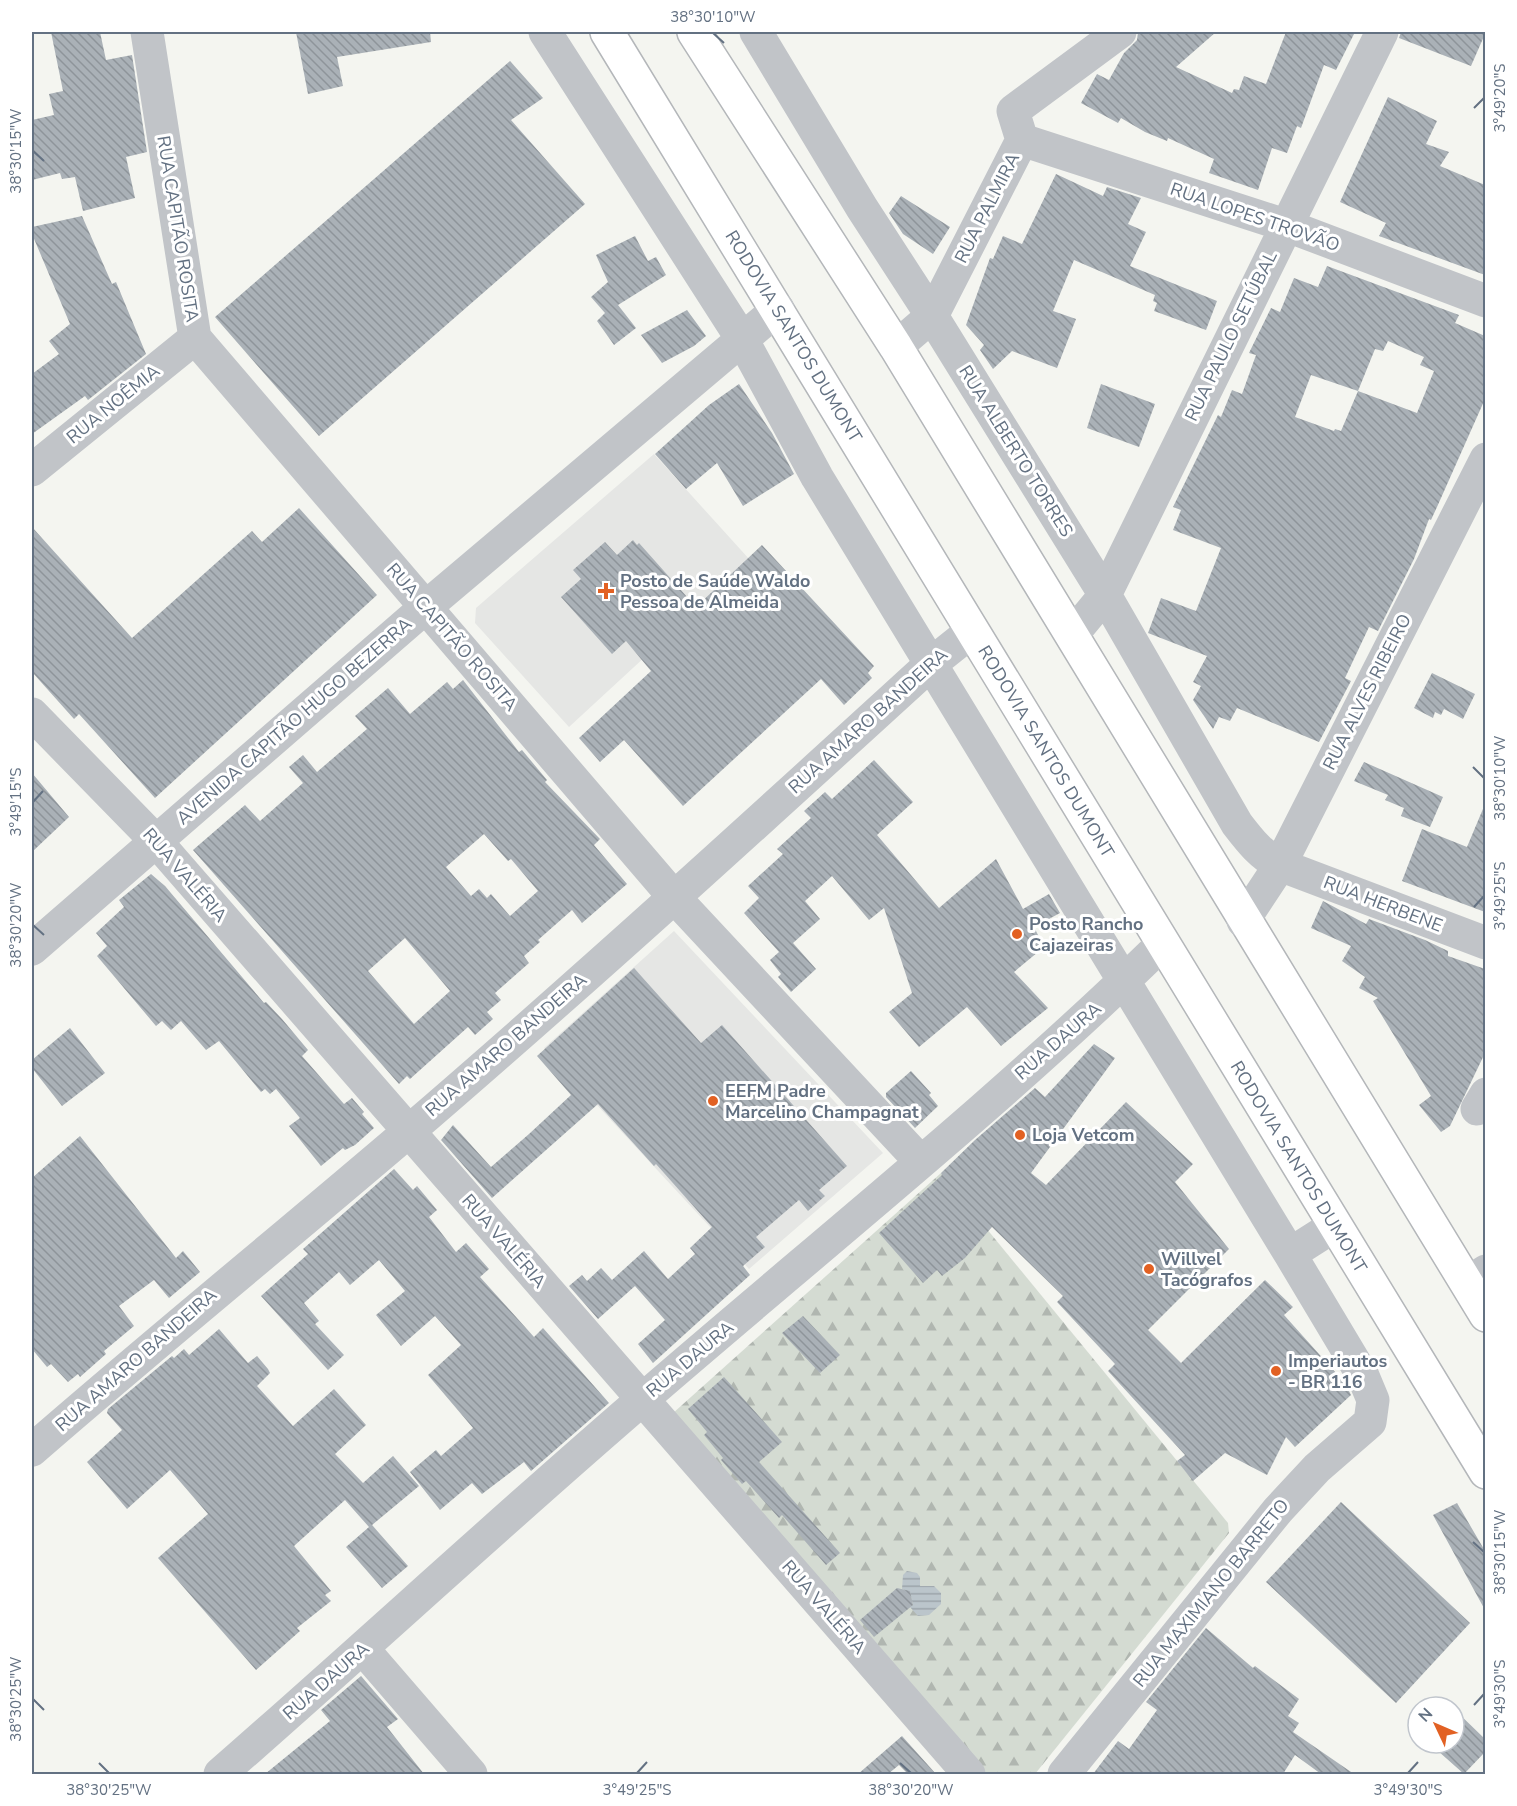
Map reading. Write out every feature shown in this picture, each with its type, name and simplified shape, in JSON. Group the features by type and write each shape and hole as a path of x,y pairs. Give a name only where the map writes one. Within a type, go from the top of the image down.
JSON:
{"highway":[{"name":"RODOVIA SANTOS DUMONT","path":"607,32 778,309 1161,945 1485,1472"},
{"path":"694,32 896,347 1244,921 1476,1277 1485,1315"}],"street":[{"name":"RUA CAPITÃO ROSITA","path":"147,32 195,338 674,897 921,1162"},
{"path":"545,32 742,339 817,477 1290,1254 1334,1226"},
{"name":"RUA ALBERTO TORRES","path":"756,32 862,208 1106,595 1237,824 1264,856 1280,865"},
{"name":"RUA PALMIRA","path":"896,347 932,316 1022,140 1013,111 1120,32"},
{"name":"RUA PAULO SETÚBAL","path":"1072,635 1106,595 1382,32"},
{"name":"RUA LOPES TROVÃO","path":"1022,140 1286,225 1485,301"},
{"name":"AVENIDA CAPITÃO HUGO BEZERRA","path":"32,950 427,606 778,309"},
{"name":"RUA NOÊMIA","path":"32,470 195,338"},
{"name":"RUA ALVES RIBEIRO","path":"1244,921 1280,865 1485,459"},
{"name":"RUA AMARO BANDEIRA","path":"32,1450 138,1356 408,1132 674,897 932,663 972,631"},
{"name":"RUA VALÉRIA","path":"32,714 156,841 969,1774"},
{"name":"RUA HERBENE","path":"1280,865 1485,943"},
{"name":"RUA DAURA","path":"220,1774 643,1399 921,1162 1124,982 1161,945"},
{"name":"RUA MAXIMIANO BARRETO","path":"1064,1774 1278,1510 1317,1468 1370,1422 1373,1400 1363,1376 1290,1254"},
{"path":"363,1649 471,1774"}],"shaded area":[{"name":"Posto de Saúde Waldo Pessoa de Almeida","path":"654,454 750,560 569,727 475,623 476,608"},
{"name":"EEFM Padre Marcelino Champagnat","path":"674,931 883,1153 749,1269 544,1048"},
{"path":"907,1571 917,1573 920,1577 920,1586 934,1586 941,1593 941,1604 929,1615 918,1616 910,1607 913,1605 910,1592 902,1589 903,1575"}],"green space":[{"path":"941,1173 1228,1523 1229,1533 1035,1774 982,1774 672,1414"}],"building":[{"path":"51,32 100,32 106,60 132,55 147,152 126,157 135,198 83,211 75,177 62,179 60,173 32,180 32,120 54,115 49,94 63,91"},
{"path":"296,32 430,32 431,42 337,57 343,86 308,94"},
{"path":"1138,32 1216,32 1176,67 1232,93 1234,89 1239,90 1244,76 1266,84 1286,32 1355,32 1336,70 1324,65 1301,128 1297,126 1287,153 1272,148 1258,190 1209,173 1214,159 1168,138 1167,141 1145,132 1121,118 1118,123 1081,103 1097,74 1109,80 1124,53 1137,40"},
{"path":"1401,32 1485,32 1485,34 1471,66 1399,38"},
{"path":"510,61 543,98 511,120 585,204 319,436 215,317"},
{"path":"1388,97 1437,121 1426,144 1449,152 1440,166 1485,185 1485,275 1379,236 1386,223 1340,202"},
{"path":"1056,174 1103,196 1107,187 1141,198 1128,224 1146,232 1130,266 1217,301 1206,330 1154,311 1157,303 1153,301 1155,295 1074,260 1053,311 1076,319 1057,368 1012,351 993,369 980,350 984,345 966,325 990,258 993,259 1003,236 1022,244"},
{"path":"901,196 950,227 933,254 903,234 889,213"},
{"path":"82,216 112,284 116,282 146,354 88,400 85,396 32,434 32,374 59,354 49,341 70,324 32,234 32,227"},
{"path":"635,236 648,261 656,257 666,275 618,305 636,328 614,345 597,321 605,313 591,297 608,282 596,255"},
{"path":"1327,266 1459,315 1455,323 1485,336 1485,399 1431,520 1429,519 1414,559 1378,631 1369,627 1345,678 1351,681 1319,742 1237,708 1230,721 1219,717 1213,729 1193,700 1201,686 1193,682 1207,656 1148,633 1161,598 1196,611 1221,548 1173,530 1181,510 1173,507 1218,415 1221,417 1232,390 1242,394 1256,355 1249,353 1271,308 1280,312 1294,278 1318,287","holes":["1388,341 1424,357 1420,365 1434,371 1417,413 1358,391 1375,349 1383,351","1311,375 1358,391 1341,431 1335,429 1334,431 1295,417"]},
{"path":"687,310 706,336 694,346 662,363 641,335"},
{"path":"739,384 772,433 794,474 743,506 717,463 686,489 655,454 709,405"},
{"path":"1101,384 1155,404 1139,447 1087,428"},
{"path":"299,508 377,595 155,798 79,714 74,719 32,672 32,527 132,638 252,531 262,542"},
{"path":"633,540 637,545 639,543 696,607 762,545 874,666 868,673 872,678 844,705 821,679 683,806 624,740 600,762 579,738 651,671 626,641 612,654 561,597 581,579 573,570 605,542 617,555"},
{"path":"1432,673 1475,694 1463,719 1444,709 1441,715 1435,712 1433,718 1414,708"},
{"path":"463,680 519,752 522,750 547,780 545,782 600,839 594,845 627,884 582,923 572,910 538,940 540,942 524,956 529,963 495,993 501,1000 487,1012 493,1019 475,1035 468,1027 410,1079 407,1076 399,1084 193,850 245,805 260,821 303,783 289,767 303,755 317,772 367,729 355,716 388,688 410,714 447,682 453,689","holes":["484,834 508,861 511,859 538,891 510,916 491,894 487,898 479,889 471,896 446,867","405,938 450,991 414,1024 368,971"]},
{"path":"874,760 913,802 877,835 939,908 996,859 1023,909 1049,894 1060,913 1034,927 1044,947 1014,972 1048,1008 1001,1046 967,1007 919,1047 889,1012 912,993 884,908 869,920 832,876 805,901 820,919 793,943 816,969 791,992 778,977 781,974 770,960 779,952 744,913 759,898 748,886 783,854 777,849 811,818 804,811 825,792 832,799"},
{"path":"1364,762 1443,797 1430,827 1401,816 1404,808 1385,800 1388,795 1354,781"},
{"path":"32,773 69,817 32,852"},
{"path":"1485,804 1485,912 1402,881 1422,829 1467,847"},
{"path":"151,874 165,886 264,1003 266,1002 282,1019 308,1050 302,1056 344,1104 352,1098 364,1112 362,1114 374,1128 355,1145 345,1150 343,1148 321,1166 289,1126 300,1118 276,1089 270,1094 265,1089 261,1092 219,1041 206,1050 181,1021 171,1030 162,1021 156,1026 97,956 107,946 96,933 124,907 119,900"},
{"path":"1323,901 1366,924 1369,919 1425,940 1448,951 1448,956 1485,969 1485,1053 1450,1126 1441,1132 1419,1105 1431,1096 1373,1001 1378,998 1359,988 1365,977 1342,961 1351,946 1311,928"},
{"name":"EEFM Padre Marcelino Champagnat","path":"634,968 701,1043 722,1025 847,1166 819,1190 825,1196 808,1211 799,1200 756,1237 765,1247 743,1266 750,1275 653,1363 638,1344 665,1320 635,1286 598,1319 569,1286 582,1275 587,1281 601,1268 612,1280 644,1251 668,1279 695,1254 690,1248 712,1227 656,1164 654,1166 598,1104 492,1198 441,1140 453,1125 491,1167 529,1134 571,1095 537,1056"},
{"path":"70,1028 105,1073 62,1106 32,1068 32,1060"},
{"path":"1094,1044 1115,1058 1031,1173 1046,1185 1126,1102 1193,1164 1175,1182 1229,1249 1148,1330 1181,1363 1265,1280 1293,1307 1284,1315 1345,1383 1351,1395 1295,1447 1286,1437 1267,1475 1225,1453 1193,1481 1177,1461 1185,1455 1108,1371 1115,1364 1057,1302 1063,1296 992,1227 965,1258 942,1276 937,1270 923,1283 879,1233 942,1175 941,1173 975,1140 1035,1088 1045,1097"},
{"path":"911,1071 931,1093 929,1095 938,1106 915,1128 886,1097 886,1093"},
{"path":"80,1136 176,1258 183,1251 200,1272 169,1298 154,1280 119,1306 134,1326 104,1351 106,1354 80,1377 78,1374 68,1382 51,1364 47,1367 32,1349 32,1178"},
{"path":"394,1169 413,1190 417,1186 437,1210 429,1217 456,1252 466,1243 489,1269 480,1277 534,1337 543,1328 609,1403 531,1471 524,1462 482,1494 472,1483 440,1510 410,1472 436,1450 441,1456 473,1428 428,1375 461,1345 435,1316 401,1346 376,1315 405,1291 379,1260 350,1285 339,1272 304,1303 319,1321 315,1324 344,1355 328,1370 261,1296 308,1254 303,1249"},
{"path":"803,1316 840,1355 820,1373 782,1333"},
{"path":"219,1329 248,1363 257,1356 268,1369 270,1373 257,1386 293,1426 334,1389 366,1425 335,1454 363,1483 393,1456 419,1486 372,1525 408,1566 382,1588 346,1547 369,1527 345,1500 294,1546 331,1591 325,1595 331,1601 297,1628 300,1631 256,1670 158,1558 208,1514 170,1470 127,1509 87,1462 122,1430 107,1413 108,1409 172,1356 174,1358 184,1349 189,1355"},
{"path":"724,1377 782,1442 759,1462 840,1553 826,1565 782,1515 779,1518 746,1481 742,1484 721,1460 723,1458 704,1435 707,1432 688,1409"},
{"path":"1341,1502 1470,1623 1396,1703 1266,1582"},
{"path":"1457,1503 1485,1551 1485,1610 1433,1515"},
{"path":"897,1588 910,1591 913,1605 874,1637 860,1620"},
{"path":"1206,1628 1253,1668 1255,1666 1299,1699 1288,1716 1299,1723 1293,1732 1354,1774 1321,1774 1295,1755 1283,1774 1093,1774 1118,1741 1129,1749 1157,1710 1146,1702"},
{"path":"361,1676 398,1719 387,1727 424,1774 265,1774 330,1721 321,1710"},
{"path":"1466,1721 1485,1739 1485,1752 1464,1774 1443,1755 1466,1755"},
{"path":"902,1736 936,1774 908,1774 899,1765 888,1774 858,1774"}],"place":[{"name":"Posto de Saúde Waldo Pessoa de Almeida","path":"606,591"},
{"name":"Posto Rancho Cajazeiras","path":"1017,934"},
{"name":"EEFM Padre Marcelino Champagnat","path":"713,1101"},
{"name":"Loja Vetcom","path":"1020,1135"},
{"name":"Willvel Tacógrafos","path":"1149,1269"},
{"name":"Imperiautos - BR 116","path":"1276,1371"}]}
